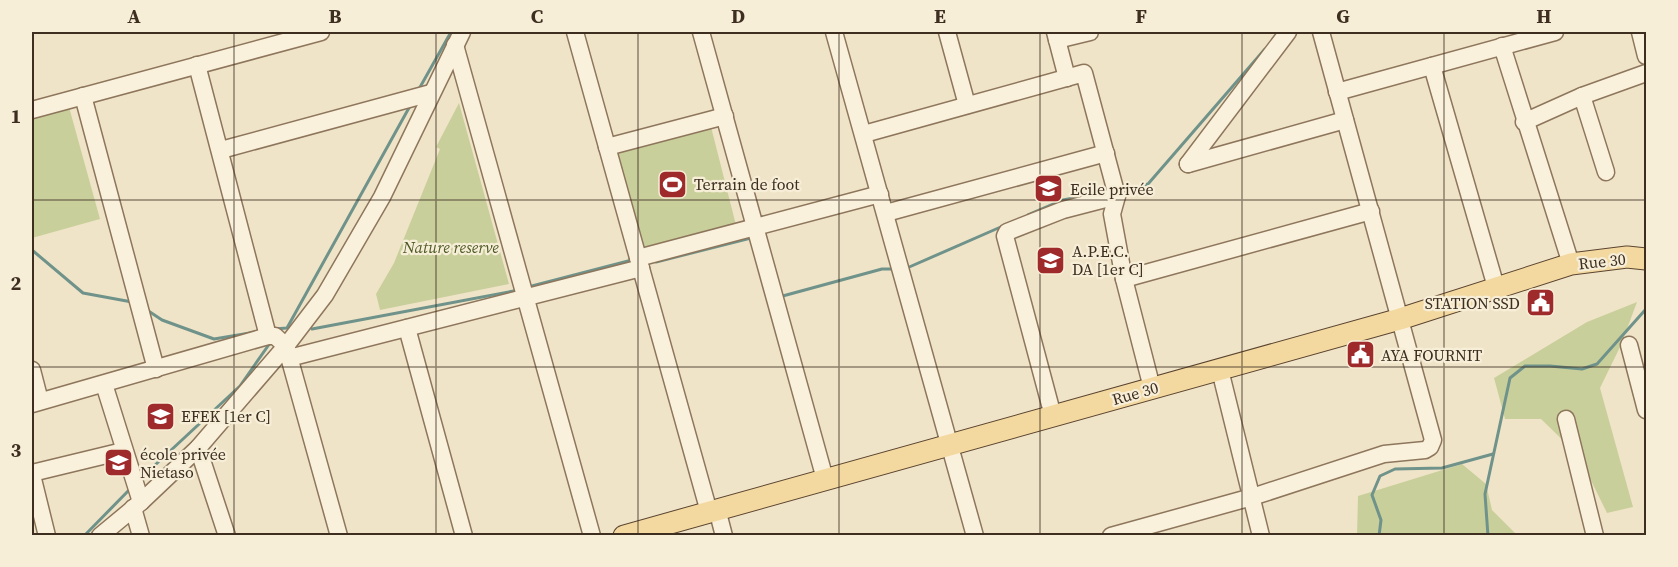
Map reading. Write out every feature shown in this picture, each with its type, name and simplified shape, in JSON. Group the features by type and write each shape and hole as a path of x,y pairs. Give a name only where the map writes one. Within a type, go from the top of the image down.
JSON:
{"main road":[{"name":"Rue 30","path":"624,536 1400,319 1571,264 1627,256 1647,259"}],"street":[{"path":"32,110 197,65 271,38 321,32"},
{"path":"575,32 713,511 724,536"},
{"path":"702,32 825,479"},
{"path":"834,32 975,536"},
{"path":"947,32 967,105"},
{"path":"1067,78 1056,36 1089,32"},
{"path":"1288,32 1188,164 1345,120"},
{"path":"1111,536 1252,496 1384,454 1425,450 1430,447 1433,440 1321,32"},
{"path":"1337,92 1502,46 1518,36 1555,32"},
{"path":"1640,32 1647,56"},
{"path":"100,536 198,448 288,352 325,295 382,197 458,38"},
{"path":"458,38 592,536"},
{"path":"1502,46 1524,122 1571,264"},
{"path":"197,65 268,336"},
{"path":"1432,66 1496,287"},
{"path":"864,134 1084,73 1117,196 1112,214 1124,279 1152,388"},
{"path":"1524,122 1582,96 1647,73"},
{"path":"221,150 431,93"},
{"path":"83,96 156,369"},
{"path":"1582,96 1606,172"},
{"path":"607,147 725,116"},
{"path":"886,213 1106,153"},
{"path":"288,352 407,328 525,292 757,234 880,194"},
{"path":"1053,416 1005,236 1007,232 1064,210 1117,196"},
{"path":"1124,279 1371,211"},
{"path":"407,328 464,536"},
{"path":"32,370 36,403 274,336 288,352 339,536"},
{"path":"1636,354 1647,410"},
{"path":"1220,370 1261,536"},
{"path":"104,384 137,505 141,536"},
{"path":"1566,419 1595,536"},
{"path":"198,448 227,536"},
{"path":"47,536 32,474 123,451"}],"green space":[{"name":"Nature reserve","path":"459,103 509,284 380,310 376,294 394,263 440,149 436,147"},
{"path":"69,107 100,219 32,238 32,118"},
{"name":"Terrain de foot","path":"708,115 737,229 639,255 609,139"},
{"path":"1637,302 1621,345 1600,388 1633,507 1607,513 1579,456 1541,419 1505,419 1494,378 1587,322"},
{"path":"1462,464 1486,484 1492,510 1517,535 1357,535 1358,496"}],"waterway":[{"path":"419,89 451,32"},
{"path":"1123,191 1148,184 1265,49"},
{"path":"274,329 287,328 410,106"},
{"path":"1028,215 1063,200 1084,196"},
{"path":"907,268 1003,226"},
{"path":"656,262 751,238"},
{"path":"32,250 83,293 132,302"},
{"path":"528,287 632,260"},
{"path":"779,297 882,269 895,269"},
{"path":"312,329 519,290"},
{"path":"1488,536 1485,494 1510,378 1525,366 1582,369 1597,364 1646,309"},
{"path":"147,310 162,320 214,339 250,333"},
{"path":"140,479 240,386 270,343"},
{"path":"1379,536 1381,520 1372,495 1380,476 1395,469 1442,468 1493,454"},
{"path":"84,536 131,488"}],"place":[{"name":"Terrain de foot","path":"673,184"},
{"name":"Ecile privée","path":"1049,189"},
{"name":"A.P.E.C. DA [1er C]","path":"1051,260"},
{"name":"STATION SSD","path":"1541,303"},
{"name":"AYA FOURNIT","path":"1360,355"},
{"name":"EFEK [1er C]","path":"160,416"},
{"name":"école privée Nietaso","path":"119,463"}]}
